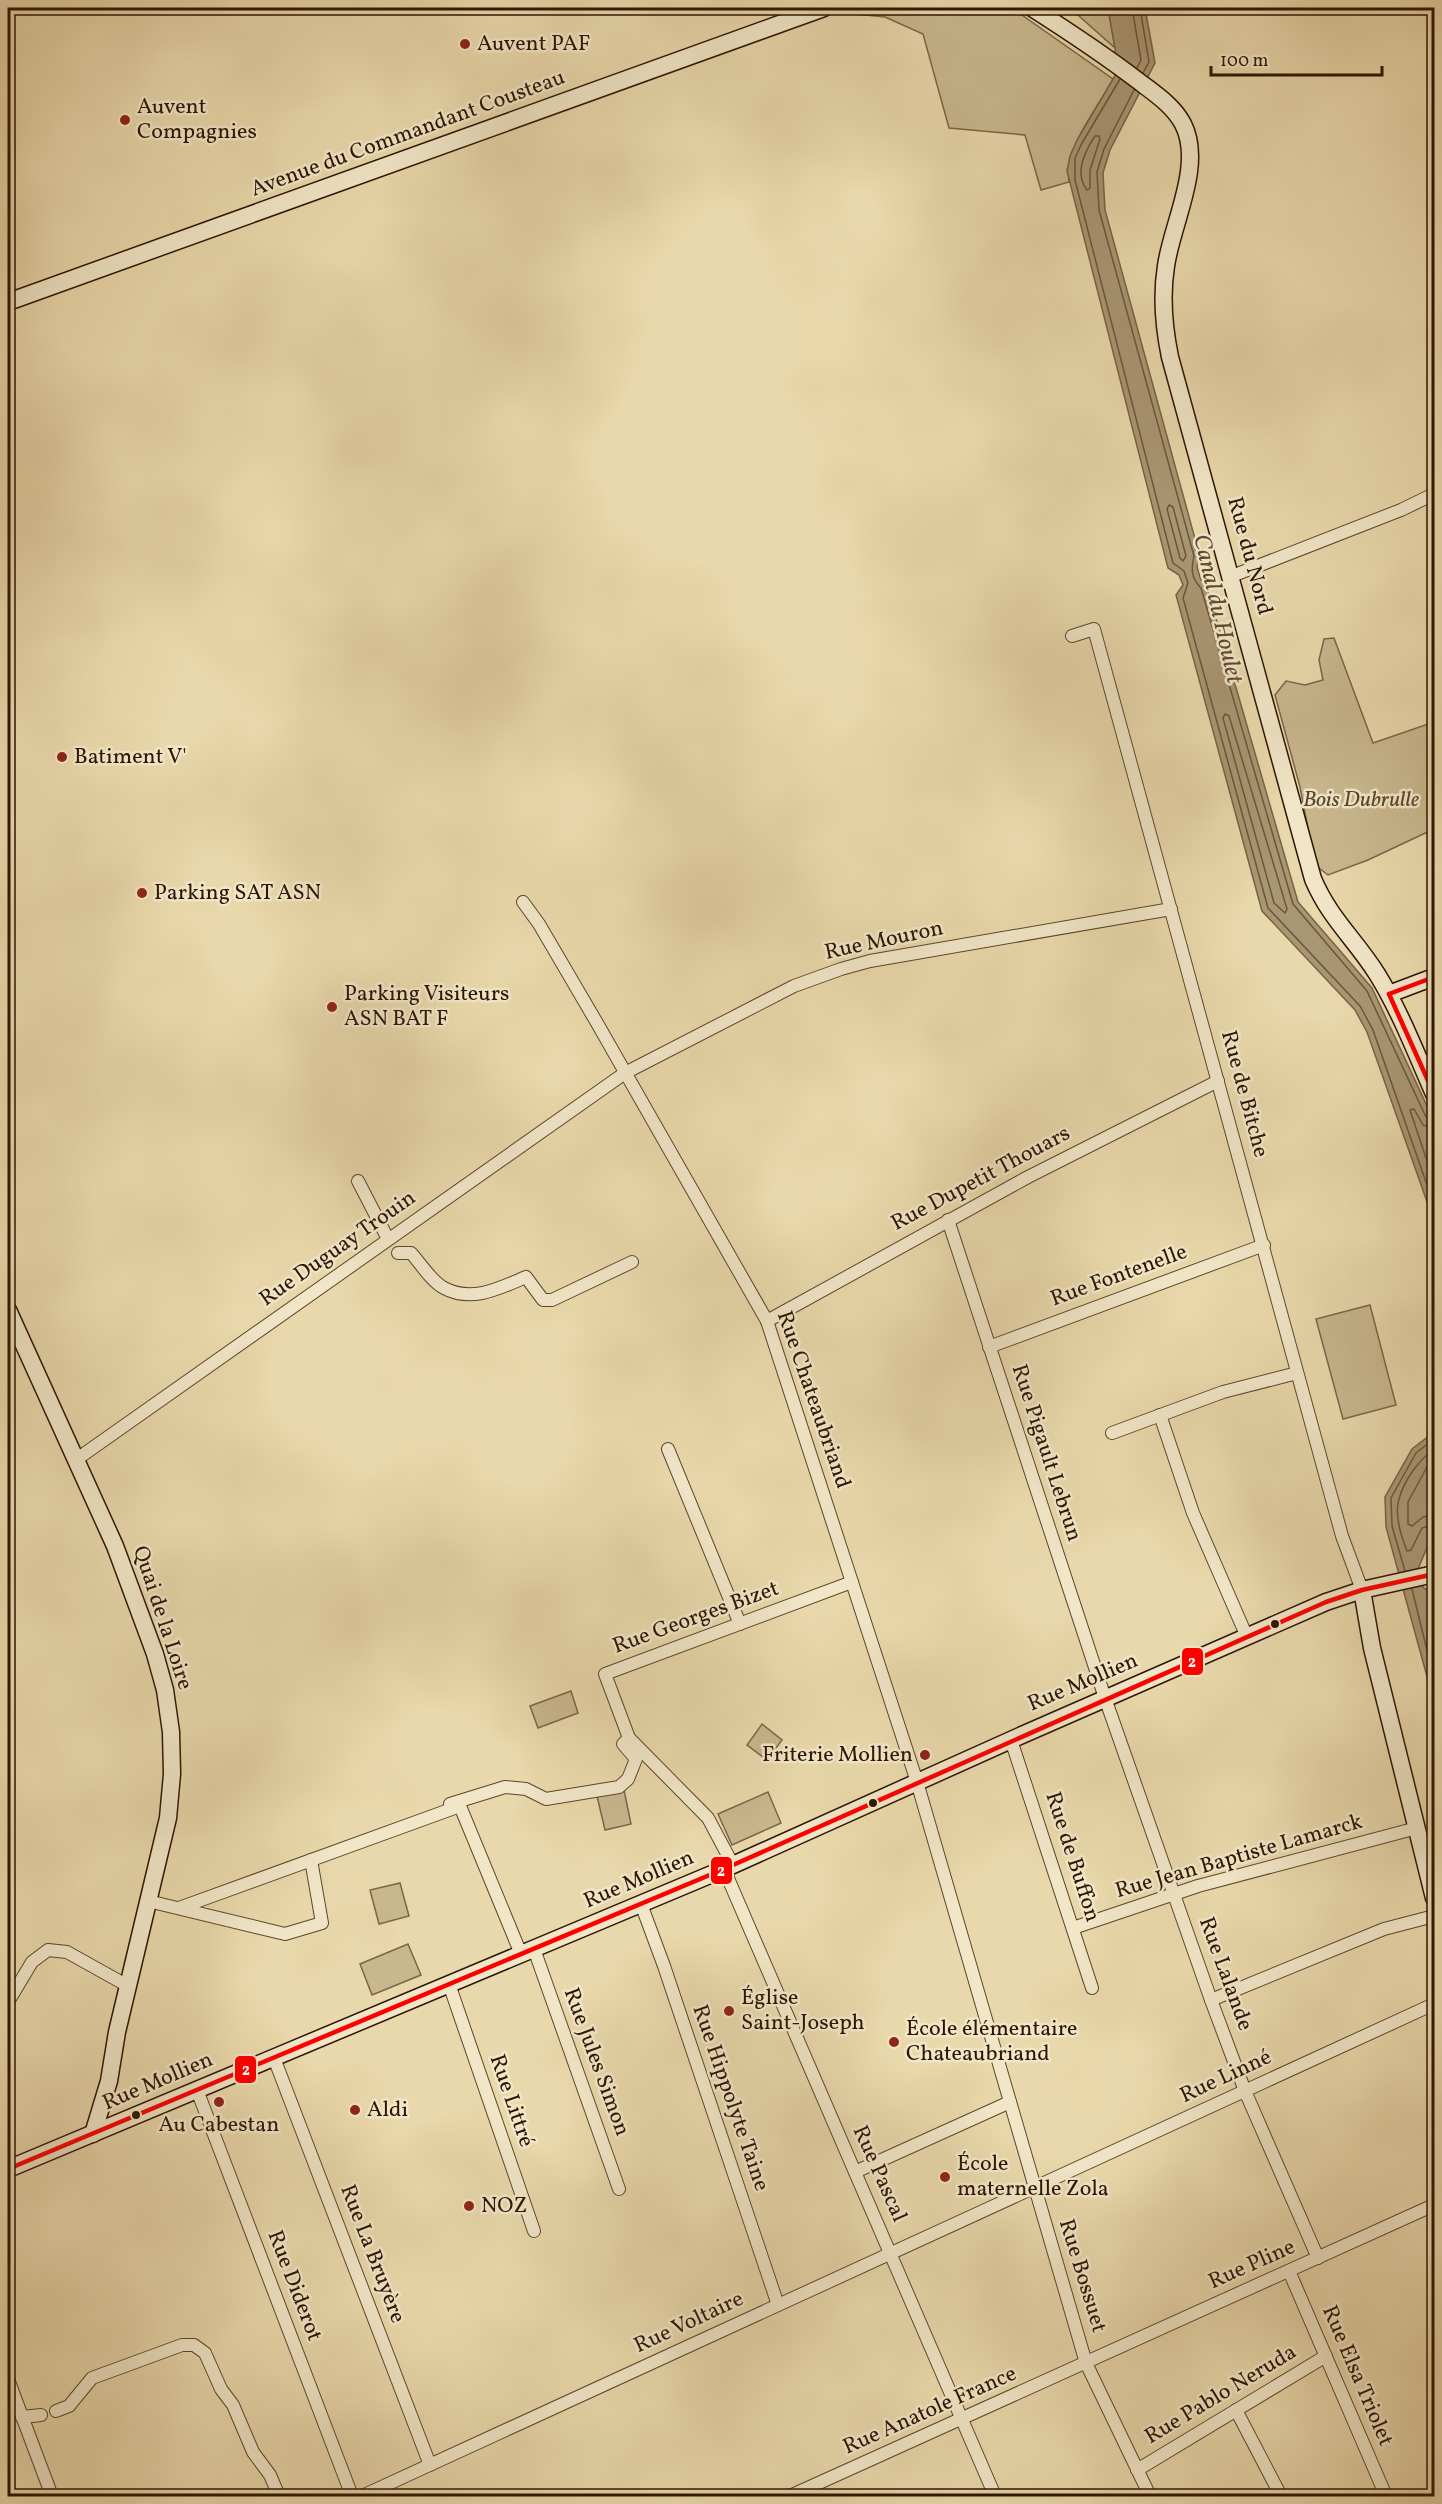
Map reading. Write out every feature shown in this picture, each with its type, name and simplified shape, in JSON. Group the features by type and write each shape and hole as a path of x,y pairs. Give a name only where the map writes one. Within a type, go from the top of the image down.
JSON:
{"street":[{"name":"Avenue du Commandant Cousteau","path":"8,302 824,8"},
{"name":"Rue du Nord","path":"1032,8 1088,42"},
{"name":"Rue du Nord","path":"1054,8 1088,42 1172,109 1182,122 1188,136 1191,155 1189,173 1166,267 1164,302 1167,339 1313,879 1334,918 1375,970 1389,994 1434,1094"},
{"path":"1232,576 1401,510 1434,494"},
{"name":"Rue de Bitche","path":"1072,636 1094,629 1345,1548 1362,1590"},
{"name":"Rue Chateaubriand","path":"523,902 542,930 767,1321 917,1782"},
{"name":"Rue Mouron","path":"625,1073 781,992 841,969 878,960 1171,909"},
{"path":"1389,994 1434,977"},
{"name":"Rue Duguay Trouin","path":"77,1459 625,1073"},
{"name":"Rue Dupetit Thouars","path":"767,1321 1082,1148 1218,1081"},
{"path":"358,1181 388,1239"},
{"name":"Rue Pigault Lebrun","path":"948,1220 1105,1698"},
{"name":"Rue Fontenelle","path":"989,1347 1264,1245"},
{"path":"398,1253 411,1253 442,1287 451,1291 483,1294 526,1277 543,1300 552,1300 632,1262"},
{"name":"Quai de la Loire","path":"8,1310 115,1546 155,1654 166,1697 171,1732 170,1796 109,2081 93,2134"},
{"path":"1112,1433 1237,1387 1297,1373"},
{"path":"1160,1416 1193,1513 1247,1637"},
{"path":"668,1449 740,1624"},
{"name":"Rue Mollien","path":"8,2169 728,1867 1326,1602 1362,1590 1428,1575"},
{"name":"Rue Georges Bizet","path":"728,1867 708,1818 629,1738 605,1674 852,1582"},
{"path":"1362,1590 1372,1648 1434,1898"},
{"name":"Rue Lalande","path":"1105,1698 1245,2091 1318,2258"},
{"path":"455,1808 448,1804 505,1787 526,1789 546,1799 619,1787 628,1779 636,1759 623,1744 629,1738"},
{"name":"Rue de Buffon","path":"1011,1740 1092,1989"},
{"name":"Rue Bossuet","path":"917,1782 1086,2363 1150,2496"},
{"path":"179,1908 455,1808"},
{"name":"Rue Jules Simon","path":"455,1808 527,1952 620,2189"},
{"name":"Rue Jean Baptiste Lamarck","path":"1073,1928 1173,1893 1417,1828"},
{"path":"148,1901 285,1934 322,1923 311,1860"},
{"name":"Rue Pascal","path":"728,1867 855,2172 995,2496"},
{"name":"Rue Hippolyte Taine","path":"641,1904 778,2305"},
{"path":"1211,2000 1384,1929 1434,1916"},
{"path":"8,2002 32,1962 48,1950 67,1952 128,1986"},
{"name":"Rue Littré","path":"449,1984 534,2231"},
{"name":"Rue Linné","path":"1034,2187 1434,2004"},
{"name":"Rue La Bruyère","path":"274,2058 430,2465"},
{"name":"Rue Diderot","path":"196,2090 352,2496"},
{"path":"855,2172 1010,2102"},
{"name":"Rue Voltaire","path":"362,2496 1034,2187"},
{"name":"Rue Pline","path":"1086,2363 1434,2205"},
{"name":"Rue Elsa Triolet","path":"1289,2271 1386,2496"},
{"path":"56,2411 69,2406 92,2378 182,2345 194,2345 207,2356 221,2389 233,2404 253,2452 270,2475 279,2496"},
{"name":"Rue Pablo Neruda","path":"1137,2470 1326,2356"},
{"name":"Rue Anatole France","path":"790,2496 1086,2363"},
{"path":"8,2379 52,2496"},
{"path":"1236,2410 1281,2496"},
{"path":"22,2417 40,2415"}],"green space":[{"path":"878,8 1012,8 1113,79 1077,142 1069,169 1069,182 1041,190 1025,135 949,128 923,34 885,17 855,14"},
{"path":"1070,8 1108,8 1115,48"},
{"name":"Bois Dubrulle","path":"1334,638 1373,743 1434,722 1434,829 1368,860 1328,875 1315,865 1300,787 1275,695 1286,681 1305,685 1323,680 1319,660 1324,639"},
{"path":"1370,1305 1396,1405 1343,1419 1316,1319"},
{"path":"571,1691 578,1713 538,1728 530,1706"},
{"path":"762,1724 782,1740 767,1760 747,1745"},
{"path":"624,1790 631,1824 605,1830 597,1796"},
{"path":"768,1792 781,1823 732,1845 718,1814"},
{"path":"400,1883 409,1916 379,1924 370,1890"},
{"path":"408,1944 421,1975 372,1995 360,1964"}],"water":[{"path":"1108,8 1145,8 1155,63 1110,150 1103,173 1105,210 1200,557 1197,567 1201,580 1206,584 1298,902 1372,988 1434,1121 1434,1233 1431,1213 1367,1032 1355,1010 1262,911 1176,595 1183,585 1179,575 1168,568 1067,171 1077,140 1116,74 1115,48"},
{"path":"1434,1432 1434,1531 1418,1569 1422,1586 1432,1595 1434,1604 1434,1702 1386,1527 1385,1497 1412,1449"}],"transit line":[{"name":"2","path":"1389,994 1434,977"},
{"name":"2","path":"1389,994 1434,1094"},
{"name":"2","path":"8,2169 724,1869 1326,1602 1362,1590 1434,1574"}],"place":[{"name":"Auvent PAF","path":"465,44"},
{"name":"Auvent Compagnies","path":"125,120"},
{"name":"Batiment V'","path":"62,757"},
{"name":"Parking SAT ASN","path":"142,893"},
{"name":"Parking Visiteurs ASN BAT F","path":"332,1007"},
{"name":"Friterie Mollien","path":"925,1755"},
{"name":"Église Saint-Joseph","path":"729,2011"},
{"name":"École élémentaire Chateaubriand","path":"894,2042"},
{"name":"Au Cabestan","path":"219,2102"},
{"name":"Aldi","path":"355,2110"},
{"name":"École maternelle Zola","path":"945,2177"},
{"name":"NOZ","path":"469,2206"}],"water label":[{"name":"Canal du Houlet","path":"1217,609"}]}
